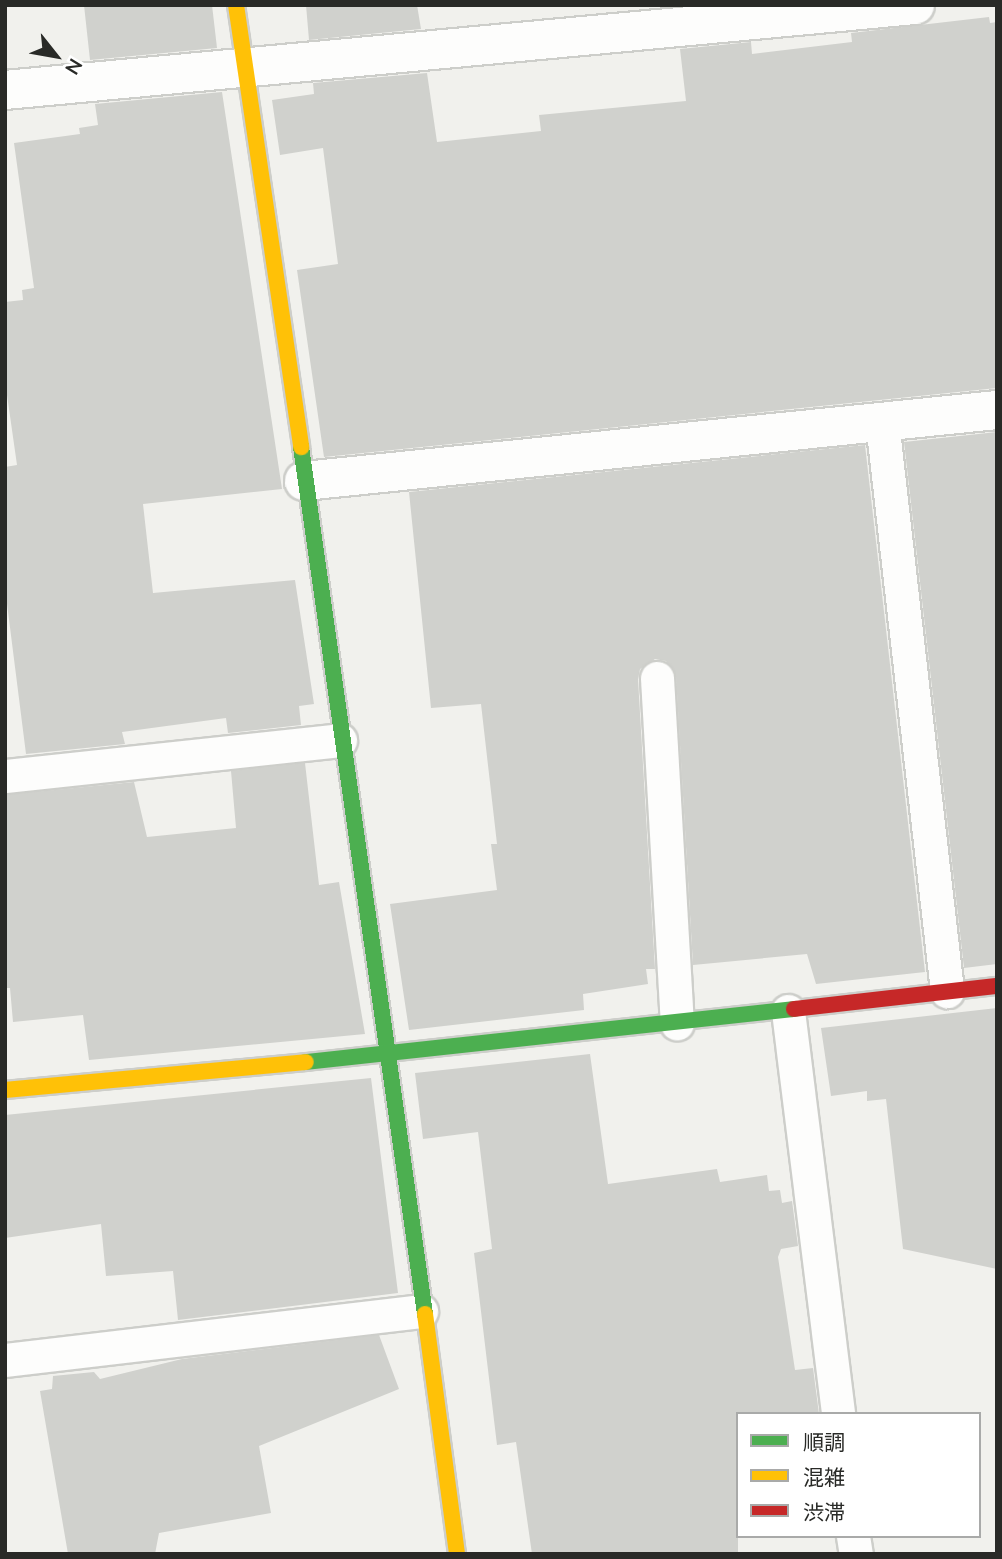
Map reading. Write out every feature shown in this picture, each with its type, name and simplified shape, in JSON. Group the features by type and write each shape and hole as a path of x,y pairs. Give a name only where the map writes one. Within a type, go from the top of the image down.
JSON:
{"street":[{"path":"236,5 340,740 390,1054 421,1311 457,1554"},
{"path":"5,90 245,67 693,15 915,5"},
{"path":"304,481 997,410"},
{"path":"5,1090 390,1054 997,986"}],"lane":[{"path":"882,422 947,990"},
{"path":"657,678 677,1023"},
{"path":"5,776 340,740"},
{"path":"788,1011 838,1412"},
{"path":"5,1360 421,1311"}],"building":[{"path":"84,5 212,5 217,48 90,60"},
{"path":"306,5 417,5 421,29 309,40"},
{"path":"989,17 990,23 997,22 997,388 324,457 297,270 338,264 323,148 280,155 272,100 314,94 313,83 427,73 437,142 541,131 539,115 686,101 680,49 751,42 752,54 852,42 851,33"},
{"path":"222,92 282,489 143,504 153,593 295,580 314,704 299,706 301,725 228,733 226,718 122,732 125,744 26,754 5,588 5,467 17,465 5,381 5,302 23,300 22,290 34,288 14,143 80,134 79,128 98,125 95,104"},
{"path":"997,432 997,964 964,968 904,442"},
{"path":"865,445 925,972 816,984 807,954 693,965 676,677 666,661 655,659 640,669 638,679 655,969 646,969 648,984 583,994 584,1010 409,1030 390,904 497,890 491,844 497,844 481,704 431,708 409,492"},
{"path":"305,763 319,885 339,882 365,1034 89,1060 83,1015 13,1022 10,988 5,988 5,795 134,782 147,837 236,828 231,771"},
{"path":"997,1008 997,1269 903,1249 886,1099 867,1101 867,1091 831,1096 821,1028"},
{"path":"590,1054 608,1184 717,1169 720,1182 767,1175 769,1191 780,1190 782,1203 792,1201 798,1246 781,1249 778,1257 795,1370 813,1368 819,1412 736,1412 738,1554 532,1554 516,1442 497,1445 474,1253 492,1249 478,1132 423,1139 415,1073"},
{"path":"371,1078 398,1293 178,1320 173,1271 106,1276 101,1224 5,1238 5,1115"},
{"path":"379,1335 399,1389 259,1446 271,1513 159,1533 155,1554 68,1554 40,1391 52,1389 53,1376 94,1372 100,1379 182,1359"}],"traffic: fast":[{"path":"301,447 425,1314"},
{"path":"306,1062 794,1009"}],"traffic: slow":[{"path":"236,5 301,447"},
{"path":"5,1090 306,1062"},
{"path":"425,1314 457,1554"}],"traffic: jam":[{"path":"794,1009 997,986"}]}
